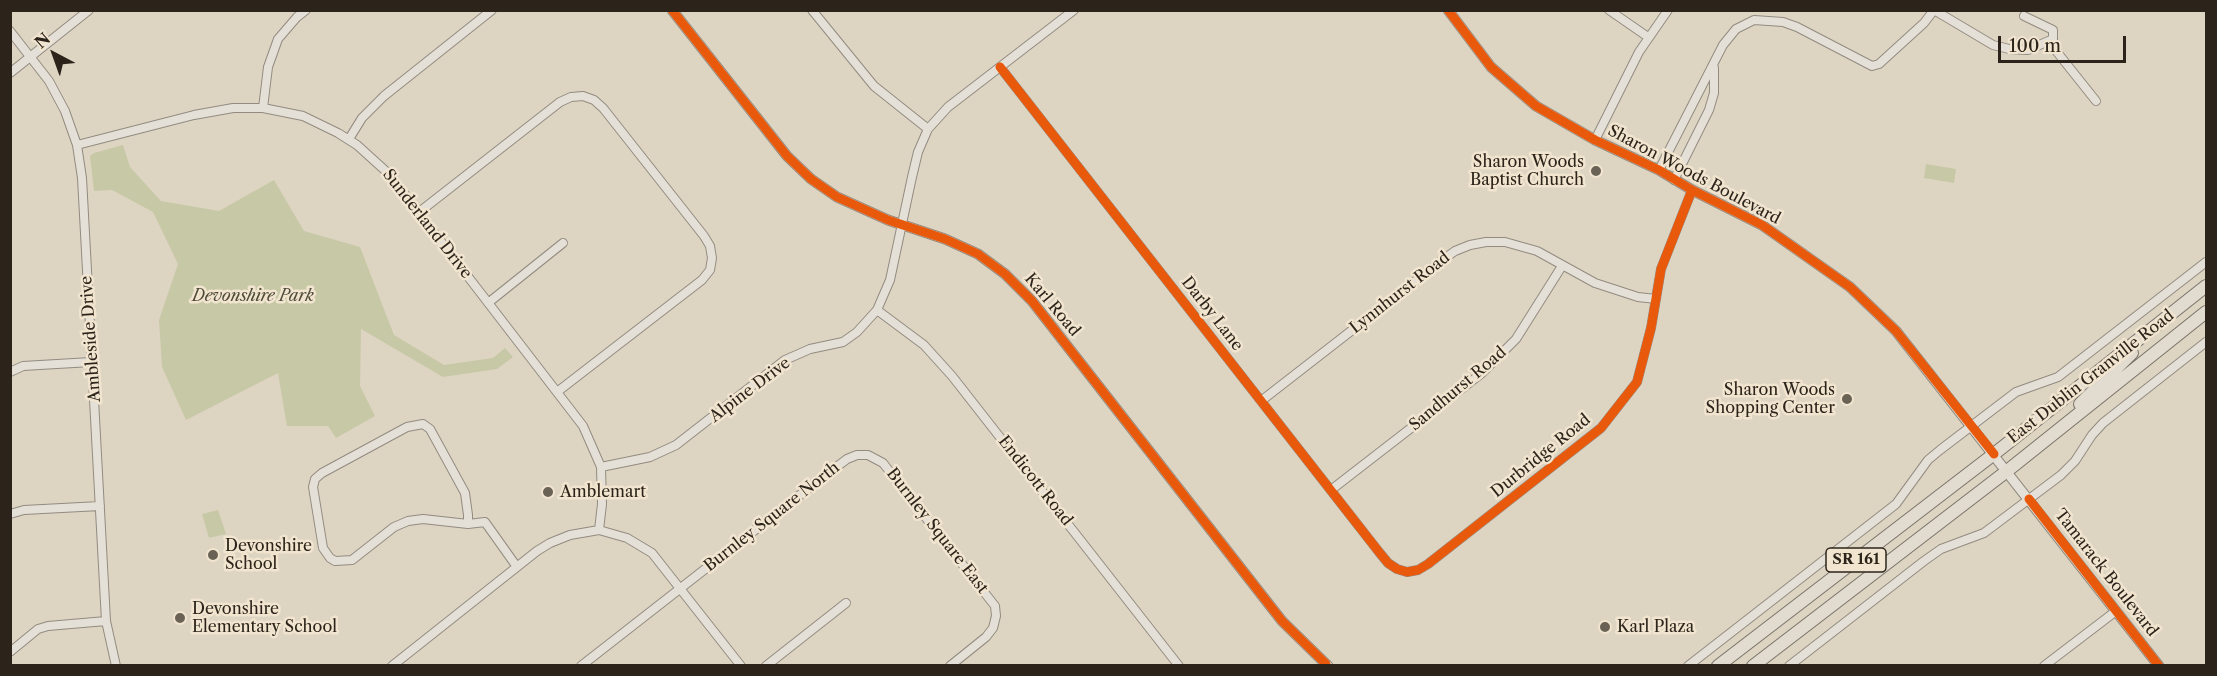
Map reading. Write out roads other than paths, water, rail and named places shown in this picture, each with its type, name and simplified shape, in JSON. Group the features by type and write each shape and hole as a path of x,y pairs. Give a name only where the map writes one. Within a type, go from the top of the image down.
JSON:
{"main road":[{"name":"East Dublin Granville Road","path":"1718,666 1994,454 2206,286"},
{"name":"East Dublin Granville Road","path":"1753,666 2007,471 2206,312"},
{"path":"2007,471 2021,449 2078,406 2166,317"}],"street":[{"path":"10,73 89,10"},
{"path":"262,108 268,67 278,39 306,10"},
{"path":"348,139 362,118 384,96 492,10"},
{"name":"Karl Road","path":"672,10 750,110 795,164 811,179 837,197 978,254 1005,274 1032,301 1282,621 1328,666"},
{"path":"812,10 874,86 928,129"},
{"name":"Alpine Drive","path":"601,467 650,457 676,445 785,360 810,349 843,342 857,332 877,310 891,280 918,152 928,129 948,107 1074,10"},
{"name":"Sharon Woods Boulevard","path":"1448,10 1491,67 1536,106 1595,140 1659,170 1692,190 1762,225 1850,287 1896,331 2007,471"},
{"path":"1609,10 1648,37"},
{"path":"1595,140 1648,37 1668,10"},
{"path":"1659,170 1724,45 1736,29 1754,20 1790,24 1872,66 1879,64 1924,23 1934,10 1993,45 2009,49 2028,50 2053,39 2053,30 2024,16"},
{"name":"Ambleside Drive","path":"10,31 49,81 65,111 77,145 82,178 106,621 116,666"},
{"path":"2049,42 2096,101"},
{"path":"1674,180 1714,93 1714,66"},
{"name":"Darby Lane","path":"1000,67 1388,563 1407,572"},
{"path":"418,213 560,102 571,97 583,96 594,100 603,108 704,236 710,246 712,258 710,270 702,280 557,392"},
{"name":"Sunderland Drive","path":"77,145 194,115 233,108 262,108 303,116 348,139 389,174 583,426 601,467 600,530"},
{"name":"Durbridge Road","path":"1407,572 1418,570 1428,564 1601,428 1637,382 1661,269 1692,190"},
{"name":"Lynnhurst Road","path":"1261,401 1455,251 1486,242 1505,242 1537,251 1595,283 1638,297 1656,299"},
{"path":"488,303 563,243"},
{"name":"East Dublin Granville Road","path":"1688,666 1896,504 1928,460 1971,426 2016,392 2058,377 2206,262"},
{"name":"Sandhurst Road","path":"1331,490 1482,373 1516,339 1562,266"},
{"name":"Endicott Road","path":"877,310 924,345 952,376 1179,666"},
{"path":"1789,666 1941,549 1984,533 2061,476 2103,423 2206,342"},
{"path":"10,372 23,366 92,362"},
{"path":"468,524 465,493 430,429 418,424 407,427 315,479 313,487 323,548 330,558 352,560 394,527 408,521 423,519 468,524 485,522 517,567"},
{"name":"Burnley Square North","path":"581,666 847,459 857,455 868,455"},
{"name":"Burnley Square East","path":"868,455 883,463 995,606 996,616 993,628 986,637 950,666"},
{"name":"Tamarack Boulevard","path":"2007,471 2159,666"},
{"path":"10,514 24,510 100,506"},
{"path":"392,666 550,543 570,535 600,530 627,538 652,553 741,666"},
{"path":"766,666 846,603"},
{"path":"2044,666 2116,610"},
{"path":"10,652 38,629 48,626 106,621"}],"place":[{"name":"Sharon Woods Baptist Church","path":"1596,171"},
{"name":"Sharon Woods Shopping Center","path":"1847,399"},
{"name":"Amblemart","path":"548,492"},
{"name":"Devonshire School","path":"213,555"},
{"name":"Devonshire Elementary School","path":"180,618"},
{"name":"Karl Plaza","path":"1605,627"}],"park label":[{"name":"Devonshire Park","path":"253,296"}]}
